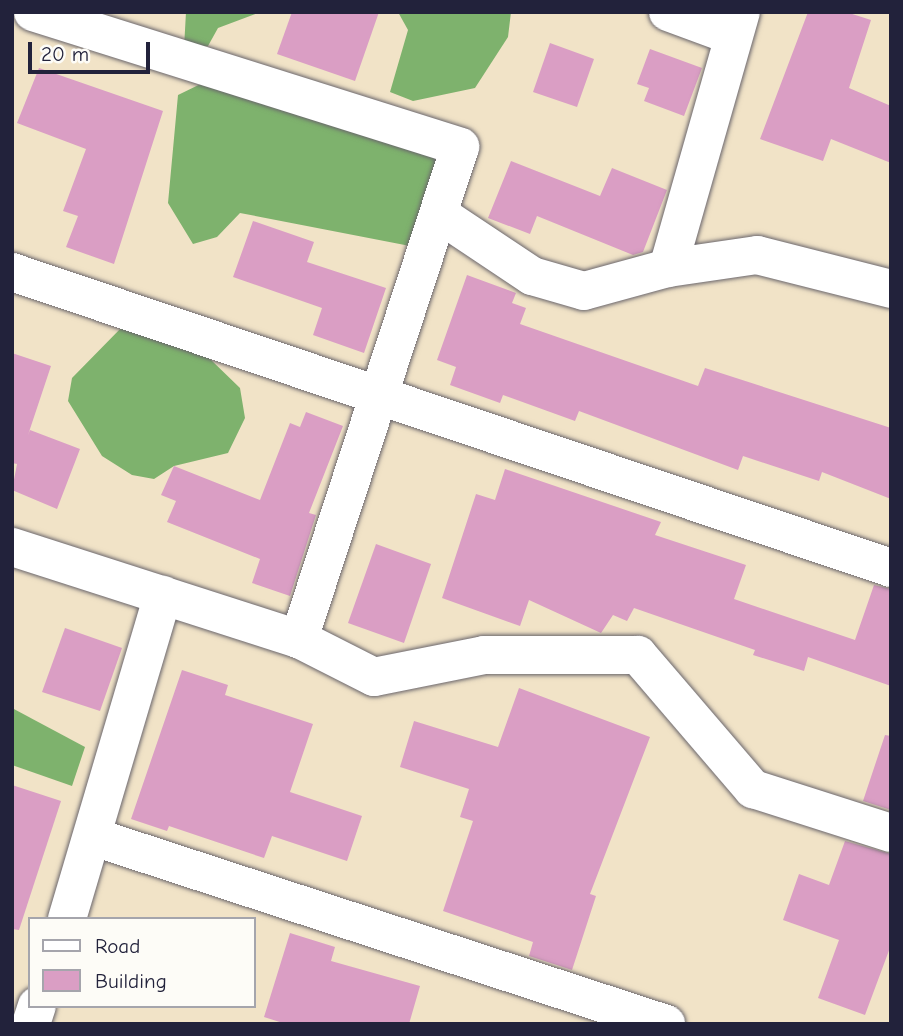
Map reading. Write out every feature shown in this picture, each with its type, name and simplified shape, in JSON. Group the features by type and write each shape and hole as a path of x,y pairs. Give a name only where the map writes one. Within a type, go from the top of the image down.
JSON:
{"street":[{"path":"33,12 460,147 377,393 299,639"},
{"path":"668,12 737,24 668,268"},
{"path":"439,214 532,276 584,291 668,268 757,255 891,289"},
{"path":"12,272 891,568"},
{"path":"12,547 299,639 374,677 484,655 638,655 753,789 891,833"},
{"path":"68,917 94,837 163,595"},
{"path":"94,837 666,1024"}],"green space":[{"path":"186,12 261,12 218,28 208,46 184,48"},
{"path":"398,12 511,12 508,37 475,88 413,101 390,92 408,30"},
{"path":"215,77 444,157 410,246 240,213 217,237 193,244 168,203 178,95"},
{"path":"123,326 208,357 240,388 245,418 228,453 174,466 154,479 132,475 102,456 68,401 72,378"},
{"path":"12,708 85,747 72,786 12,765"}],"building":[{"path":"292,12 379,12 355,81 277,54"},
{"path":"808,12 846,12 871,20 849,88 891,106 891,163 831,139 823,161 760,139"},
{"path":"550,43 594,59 577,107 533,92"},
{"path":"650,49 702,68 684,116 644,101 649,88 637,84"},
{"path":"39,68 163,111 114,264 66,247 78,216 63,211 86,149 17,123"},
{"path":"511,161 600,196 612,168 667,190 643,252 633,255 537,216 530,234 488,218"},
{"path":"253,221 314,242 307,262 386,288 364,353 313,335 322,308 233,277"},
{"path":"467,275 516,293 512,303 526,308 520,324 698,386 705,368 891,428 891,499 822,472 819,481 743,456 738,470 579,411 575,421 503,395 500,403 450,385 456,367 437,360"},
{"path":"12,353 51,366 28,435 30,430 80,449 57,509 12,490 17,464 12,463"},
{"path":"306,412 343,426 309,513 316,515 290,596 252,583 260,559 167,522 176,501 161,495 174,466 260,500 290,423 300,427"},
{"path":"505,469 661,522 655,535 746,565 734,599 855,640 874,585 891,589 891,686 808,657 804,671 753,655 755,650 634,608 627,621 613,615 601,633 529,600 520,626 442,598 476,494 495,500"},
{"path":"376,544 431,564 404,643 348,623"},
{"path":"65,628 122,648 100,711 42,692"},
{"path":"182,670 228,685 225,695 313,724 290,792 362,816 347,861 272,836 264,858 169,826 167,831 131,819"},
{"path":"519,688 650,737 590,894 596,896 572,970 529,956 533,942 443,911 473,821 460,817 469,789 400,767 414,721 498,747"},
{"path":"885,735 891,736 891,810 863,801"},
{"path":"12,785 61,801 19,930 12,929"},
{"path":"845,841 891,854 891,945 865,1015 818,998 839,940 783,920 799,874 829,885"},
{"path":"290,933 335,947 331,961 420,986 409,1024 286,1024 264,1017"}]}
